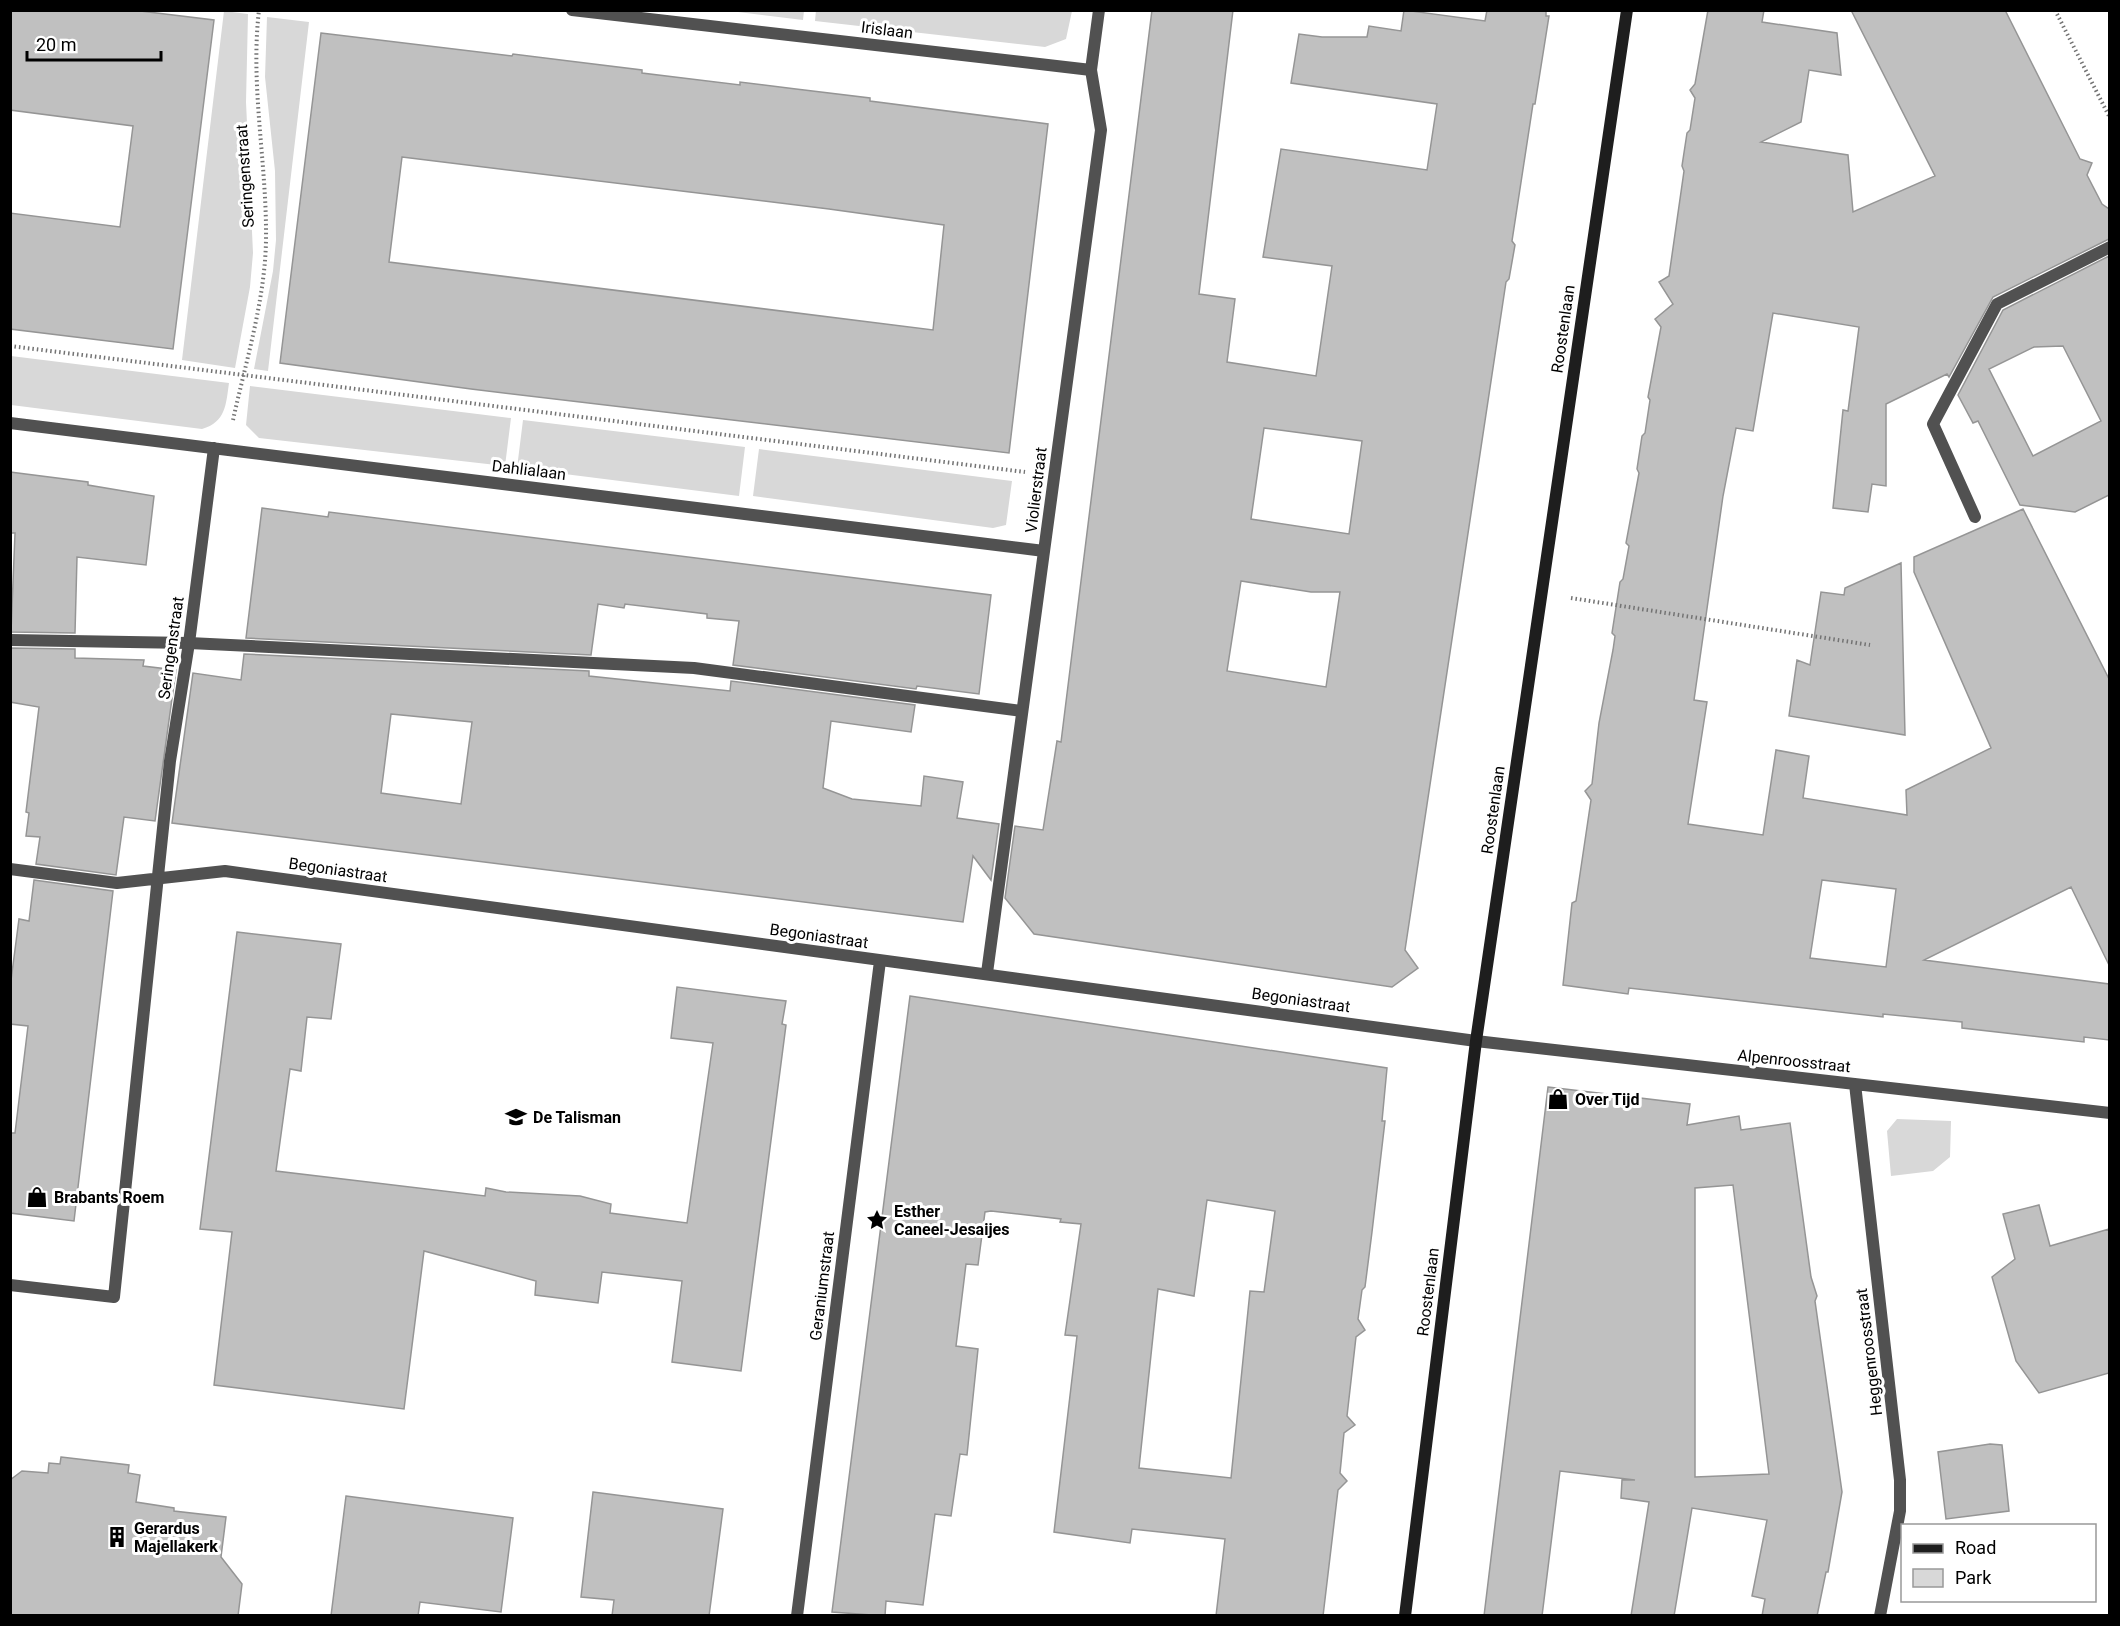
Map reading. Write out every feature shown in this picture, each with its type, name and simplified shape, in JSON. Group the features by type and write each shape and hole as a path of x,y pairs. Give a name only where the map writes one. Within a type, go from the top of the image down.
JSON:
{"street":[{"name":"Irislaan","path":"572,10 1091,70"},
{"name":"Violierstraat","path":"987,973 1101,130 1091,70 1099,10"},
{"name":"Roostenlaan","path":"1405,1616 1476,1041 1627,10"},
{"path":"1975,517 1933,424 1997,304 2109,247"},
{"name":"Dahlialaan","path":"10,423 1044,551"},
{"name":"Seringenstraat","path":"10,1285 114,1297 170,761 189,643 214,448"},
{"path":"10,640 189,643 694,668 1022,711"},
{"name":"Begoniastraat","path":"10,869 117,883 225,871 1476,1041"},
{"name":"Geraniumstraat","path":"797,1616 880,961"},
{"name":"Alpenroosstraat","path":"1476,1041 2109,1113"},
{"name":"Heggenroosstraat","path":"1855,1084 1900,1480 1900,1511 1880,1616"}],"path":[{"name":"Seringenstraat","path":"214,448 233,422 264,269 266,237 256,104 259,10"},
{"path":"2055,10 2109,118"},
{"path":"10,346 1054,476"},
{"path":"1541,593 1870,645"}],"green space":[{"path":"816,10 1072,11 1066,39 1045,47 815,21"},
{"path":"224,11 248,14 246,102 253,253 250,287 235,368 182,360"},
{"path":"730,11 804,11 803,20"},
{"path":"267,17 309,22 268,371 254,369 273,271 276,240 275,171 265,77"},
{"path":"11,356 229,383 220,417 210,426 202,429 11,405"},
{"path":"250,386 511,418 505,466 259,438 246,425"},
{"path":"523,420 745,447 739,496 517,468"},
{"path":"759,449 1012,481 1006,525 993,528 753,496"},
{"path":"1897,1119 1951,1121 1950,1157 1933,1171 1891,1176 1887,1131"}],"building":[{"path":"10,10 132,10 214,20 173,349 10,329 10,213 120,227 133,126 10,110"},
{"path":"1152,10 1233,10 1199,294 1235,299 1227,362 1316,376 1332,266 1263,257 1281,149 1427,170 1437,104 1291,83 1299,34 1322,37 1367,37 1369,26 1401,31 1404,10 1485,21 1487,10 1546,10 1546,16 1549,16 1512,241 1515,245 1509,279 1506,282 1405,950 1418,968 1392,987 1034,934 1005,898 1015,826 1043,830 1057,741 1061,742","holes":["1264,428 1362,441 1349,534 1251,519","1241,581 1311,592 1340,592 1326,687 1227,671"]},
{"path":"1708,10 1764,10 1762,22 1837,33 1841,75 1809,70 1801,122 1761,142 1848,155 1853,212 1935,176 1851,10 2005,10 2080,159 2092,163 2087,175 2102,204 2109,209 2109,239 1993,297 1949,377 1947,374 1886,404 1886,486 1872,484 1868,512 1833,508 1843,410 1848,411 1859,327 1773,313 1753,431 1736,428 1723,496 1694,700 1707,702 1688,824 1763,835 1776,750 1809,756 1803,798 1907,815 1906,790 1991,748 1914,572 1914,557 2023,509 2109,679 2109,965 2071,887 1924,960 2109,984 2109,1040 2084,1037 2084,1042 1962,1028 1962,1022 1883,1014 1883,1017 1629,988 1628,994 1563,985 1572,903 1576,901 1591,800 1585,791 1592,784 1599,723 1615,636 1612,633 1620,582 1623,579 1629,546 1626,543 1661,327 1655,319 1673,304 1659,282 1669,276 1684,171 1682,166 1695,98 1690,90 1695,84","holes":["1822,880 1896,889 1886,967 1810,958"]},
{"path":"321,33 642,70 642,73 740,85 740,82 870,98 870,101 1048,124 1009,453 471,389 280,363","holes":["402,157 944,225 933,330 389,262"]},
{"path":"2109,256 2109,495 2075,512 2020,505 1978,421 1973,423 1958,395 2003,310","holes":["2063,346 2101,421 2033,456 1989,369 2034,347"]},
{"path":"10,472 88,482 88,485 154,496 146,565 77,557 75,633 11,632 15,533 10,533"},
{"path":"262,508 328,517 329,512 991,595 979,694 917,686 916,689 733,665 739,621 707,618 707,614 625,604 624,608 598,604 591,655 246,638"},
{"path":"1901,563 1905,735 1789,716 1797,660 1810,665 1821,592 1844,595 1845,588"},
{"path":"11,648 75,649 75,658 144,660 143,666 176,670 155,821 124,817 116,875 36,864 40,837 26,836 29,813 26,812 39,707 10,702"},
{"path":"244,654 589,671 589,676 730,691 731,681 915,705 911,732 831,721 823,788 852,799 921,806 924,776 963,782 957,818 999,824 991,880 973,856 963,922 172,823 193,673 241,680","holes":["391,714 472,722 461,804 381,793"]},
{"path":"34,880 113,891 74,1221 10,1213 10,1133 15,1133 28,1026 10,1024 10,988 19,919 29,921"},
{"path":"237,932 341,944 331,1019 307,1017 301,1071 290,1069 276,1171 485,1196 486,1188 506,1192 580,1196 611,1204 610,1213 687,1223 713,1043 671,1038 677,987 786,1001 782,1024 786,1025 741,1371 672,1362 682,1281 602,1272 598,1303 535,1295 536,1281 424,1251 404,1409 214,1385 232,1232 200,1229"},
{"path":"910,996 1387,1068 1382,1121 1385,1121 1365,1287 1362,1290 1358,1319 1365,1330 1356,1337 1347,1416 1355,1425 1344,1433 1340,1473 1347,1481 1338,1490 1323,1616 1216,1616 1225,1539 1132,1529 1130,1543 1054,1532 1077,1336 1065,1335 1081,1224 1060,1222 1061,1219 991,1211 985,1212 978,1265 966,1264 956,1346 978,1349 967,1455 960,1454 951,1516 935,1514 923,1605 886,1601 885,1616 832,1612","holes":["1207,1200 1275,1211 1264,1292 1250,1291 1231,1478 1139,1468 1158,1289 1194,1296"]},
{"path":"1548,1087 1690,1104 1687,1125 1739,1116 1741,1130 1790,1123 1811,1277 1817,1296 1815,1301 1842,1492 1828,1572 1826,1572 1817,1616 1762,1616 1765,1599 1752,1596 1767,1520 1692,1508 1674,1616 1631,1616 1649,1502 1621,1498 1622,1480 1635,1480 1560,1471 1542,1616 1484,1616","holes":["1733,1185 1769,1474 1695,1477 1695,1188"]},
{"path":"2039,1205 2050,1246 2109,1229 2109,1373 2039,1393 2016,1361 1992,1277 2015,1259 2003,1214"},
{"path":"1990,1444 2002,1445 2009,1511 1946,1519 1938,1452"},
{"name":"Gerardus Majellakerk","path":"61,1457 129,1465 128,1473 140,1475 136,1502 174,1508 174,1511 226,1517 221,1557 242,1584 238,1616 10,1616 10,1480 22,1471 48,1473 49,1463 60,1464"},
{"path":"593,1492 723,1509 709,1616 612,1616 614,1600 581,1597"},
{"path":"346,1496 513,1518 501,1612 420,1602 418,1616 331,1616"}],"place":[{"name":"Over Tijd","path":"1558,1099"},
{"name":"De Talisman","path":"516,1117"},
{"name":"Brabants Roem","path":"37,1197"},
{"name":"Esther Caneel-Jesaijes","path":"877,1220"},
{"name":"Gerardus Majellakerk","path":"117,1537"}]}
